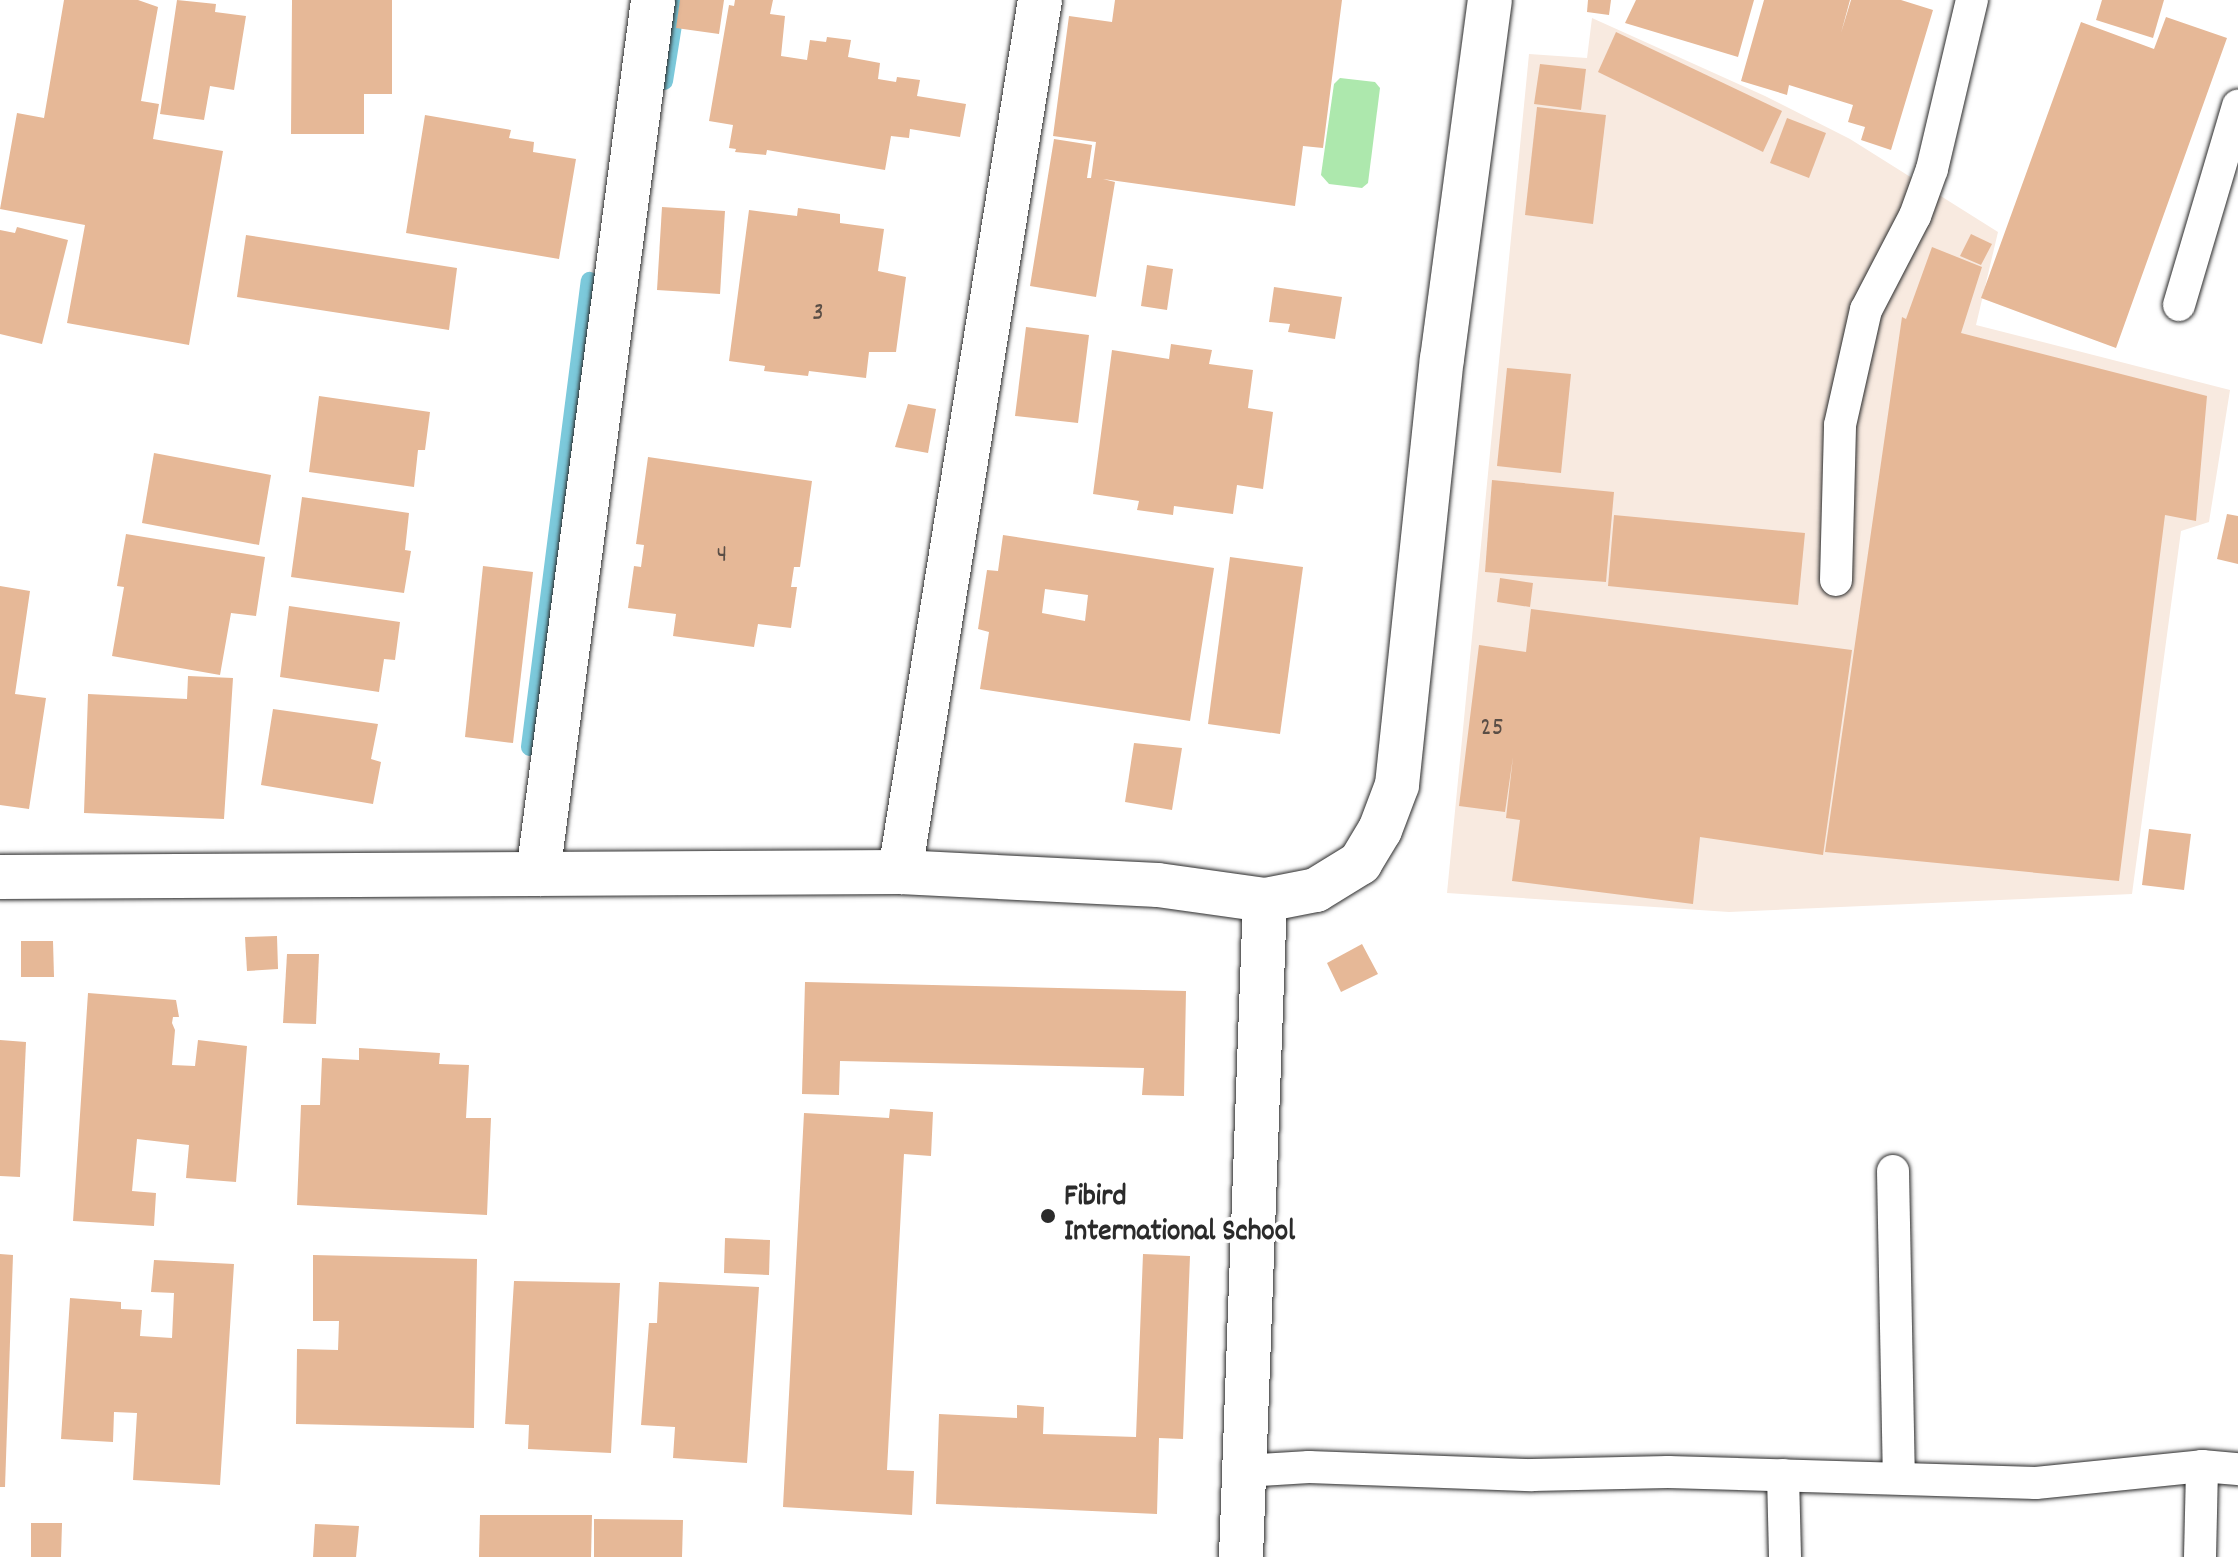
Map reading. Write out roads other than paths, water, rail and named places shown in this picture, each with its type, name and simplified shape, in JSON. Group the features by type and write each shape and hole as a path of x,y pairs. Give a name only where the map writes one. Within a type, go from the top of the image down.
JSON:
{"street":[{"path":"538,874 653,0"},
{"path":"900,872 1040,0"},
{"path":"0,877 900,872 1158,885 1265,900 1316,890 1360,863 1380,830 1397,785 1442,359 1490,0"},
{"path":"1241,1557 1265,900"}],"lane":[{"path":"1836,580 1840,425 1866,310 1915,216 1932,169 1972,0"},
{"path":"2179,305 2238,106"},
{"path":"1893,1171 1899,1478"},
{"path":"1244,1471 1309,1467 1532,1475 1668,1472 2036,1483 2202,1466 2238,1469"},
{"path":"2200,1557 2202,1466"},
{"path":"1783,1475 1785,1557"}],"waterway":[{"path":"664,81 677,0"},
{"path":"530,747 590,281"}],"place":[{"name":"Fibird International School","path":"1048,1216"}]}
